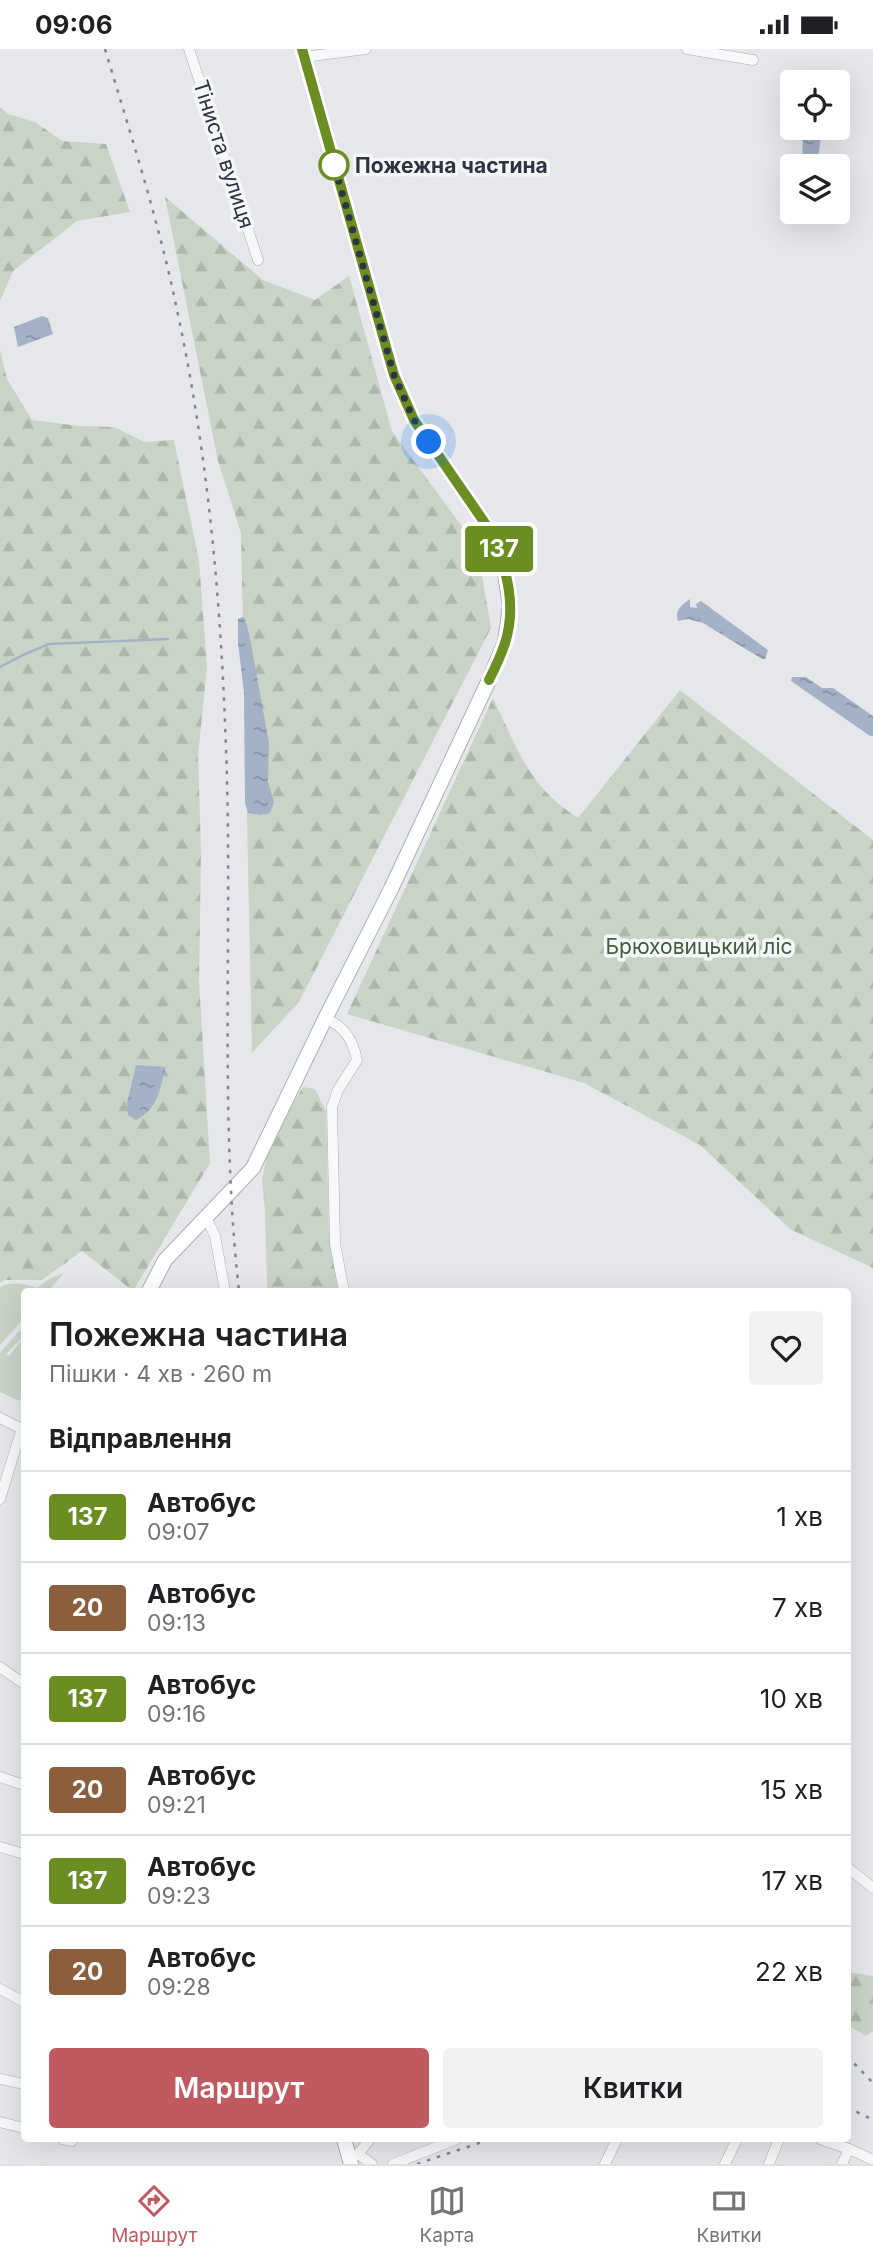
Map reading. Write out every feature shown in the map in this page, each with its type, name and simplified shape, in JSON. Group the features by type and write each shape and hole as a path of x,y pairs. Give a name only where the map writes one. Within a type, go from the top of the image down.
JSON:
{"main road":[{"path":"151,1288 166,1260 253,1168 391,889 489,680 505,642 509,620 508,586 499,548 489,529 414,420 394,375 303,53"},
{"path":"345,2142 353,2158"}],"street":[{"name":"Тіниста вулиця","path":"189,49 258,260"},
{"path":"303,53 366,49"},
{"path":"687,49 753,60"},
{"path":"325,1019 338,1023 354,1046 357,1060 338,1090 332,1107 335,1244 343,1288"},
{"path":"206,1217 215,1236 224,1288"},
{"path":"0,1418 21,1428"},
{"path":"0,1499 21,1435"},
{"path":"0,1667 21,1682"},
{"path":"0,1777 21,1784"},
{"path":"0,1847 21,1853"},
{"path":"851,1870 873,1888"},
{"path":"0,1989 21,1999"},
{"path":"0,2079 21,2083"},
{"path":"0,2122 21,2128"},
{"path":"367,2142 353,2158 372,2164"},
{"path":"393,2164 449,2142"},
{"path":"605,2164 616,2142"},
{"path":"725,2164 736,2142"},
{"path":"769,2164 778,2142"},
{"path":"829,2142 873,2160"},
{"path":"842,2164 849,2149"}],"green space":[{"path":"0,107 8,114 35,122 62,141 106,144 130,212 77,221 13,271 0,301"},
{"path":"165,197 263,280 315,300 349,276 392,431 477,547 491,628 299,1002 252,1053 241,533 218,461"},
{"path":"0,350 7,379 32,420 114,427 145,442 174,440 199,561 207,667 198,755 201,852 199,981 210,1163 135,1288 129,1288 82,1251 42,1280 5,1280 0,1283"},
{"name":"Брюховицький ліс","path":"680,690 873,840 873,1268 790,1229 700,1145 584,1083 347,1014 493,698 536,780 561,806 578,818"},
{"path":"303,1087 315,1089 326,1111 329,1232 338,1288 267,1288 262,1179 267,1156"},
{"path":"64,1273 51,1288 37,1288"},
{"path":"9,1284 37,1288 21,1288 21,1321 0,1345 0,1287"},
{"path":"19,1331 21,1339 6,1354 9,1356 21,1341 19,1401 0,1392 0,1353"},
{"path":"851,1973 873,1976 873,2031 866,2036 851,2027"}],"water":[{"path":"803,140 820,140 819,154 802,154"},
{"path":"42,316 48,318 53,334 18,347 14,327"},
{"path":"690,599 690,607 697,608 696,604 701,601 768,650 765,659 703,623 688,619 678,621 678,611"},
{"path":"242,617 250,638 269,743 268,782 274,802 270,813 261,815 248,813 245,803 244,693 238,643 238,619"},
{"path":"792,677 806,677 822,688 833,688 873,716 873,736 791,681"},
{"path":"136,1065 166,1067 154,1104 136,1120 128,1115 127,1103"}],"waterway":[{"path":"0,667 49,644 168,639"}],"railway":[{"path":"105,49 170,277 197,419 211,528 221,639 226,749 228,1089 233,1224 239,1288"},
{"path":"851,2060 873,2083"},
{"path":"851,2109 873,2120"},
{"path":"417,2164 482,2142"}],"bus line":[{"name":"137","path":"302,49 394,375 414,420 489,529 499,548 508,586 509,620 505,642 489,680"}],"place":[{"name":"Пожежна частина","path":"334,165"}],"route":[{"path":"334,165 333,161 394,375 414,420 429,442"}]}
